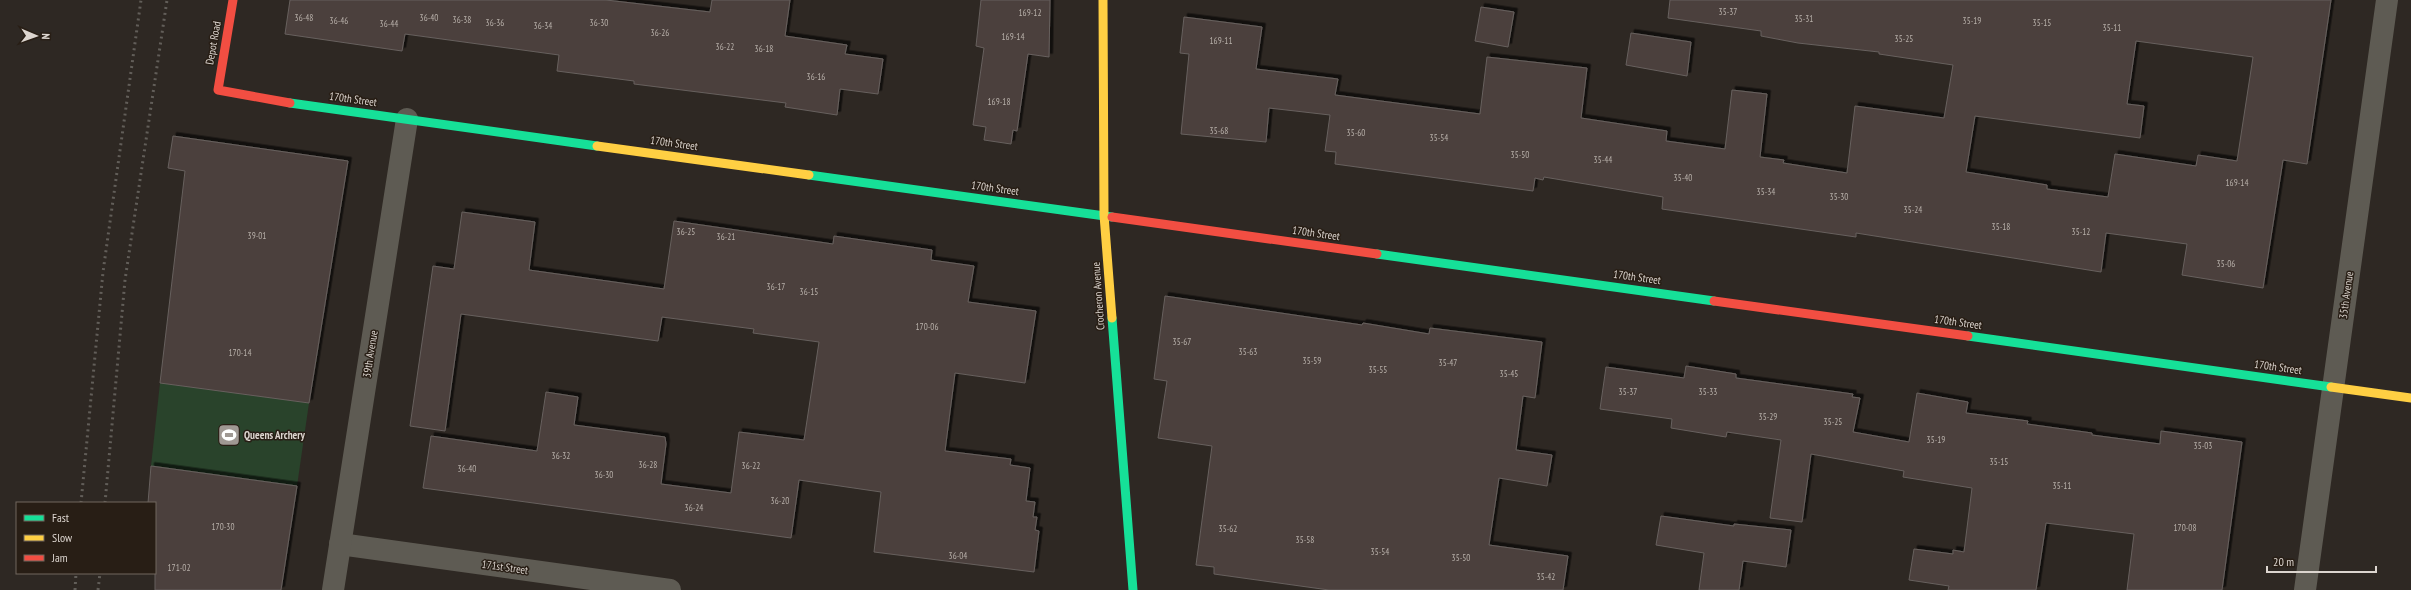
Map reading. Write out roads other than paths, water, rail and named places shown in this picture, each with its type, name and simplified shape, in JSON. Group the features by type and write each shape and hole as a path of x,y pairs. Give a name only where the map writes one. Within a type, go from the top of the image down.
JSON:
{"street":[{"name":"Depot Road","path":"218,90 233,0"},
{"name":"Crocheron Avenue","path":"1103,0 1104,215 1133,590"},
{"name":"35th Avenue","path":"2305,590 2387,0"},
{"name":"170th Street","path":"218,90 283,102 2411,398"},
{"name":"39th Avenue","path":"332,590 407,119"},
{"name":"171st Street","path":"340,544 670,590"}],"railway":[{"path":"81,502 103,272 141,0"},
{"path":"105,502 125,280 167,0"},
{"path":"75,590 76,574"},
{"path":"98,590 100,574"}],"place":[{"name":"Queens Archery","path":"229,435"}]}
